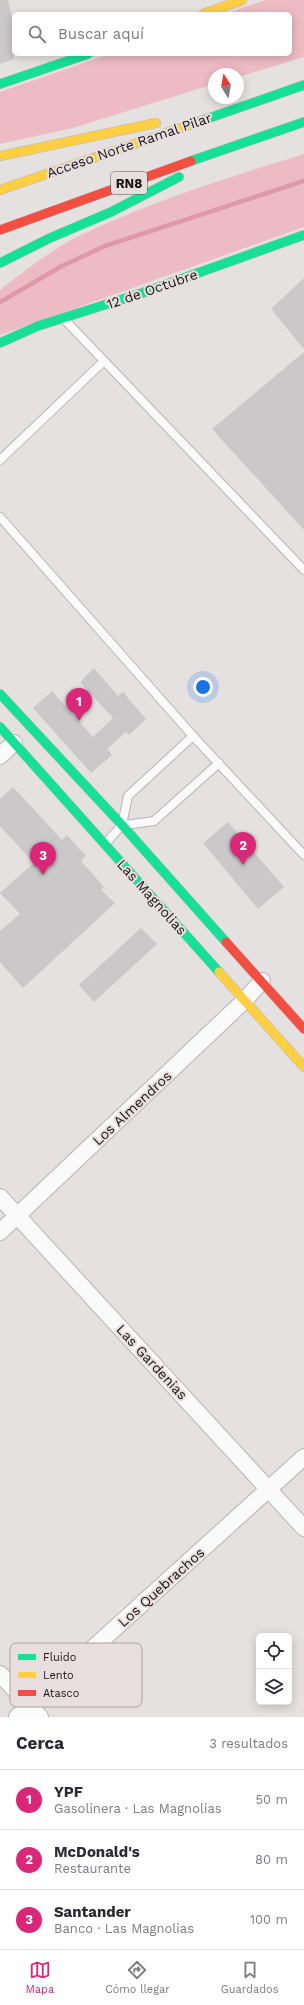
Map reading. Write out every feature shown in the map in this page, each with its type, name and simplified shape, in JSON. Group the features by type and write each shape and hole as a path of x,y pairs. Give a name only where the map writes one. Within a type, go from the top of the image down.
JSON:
{"main road":[{"path":"209,12 242,0"},
{"path":"0,84 82,56"},
{"name":"Acceso Norte Ramal Pilar","path":"0,190 304,85"},
{"path":"0,156 238,107"},
{"name":"RN8","path":"0,230 258,136 304,122"},
{"path":"1,262 50,238 111,212 258,136"},
{"name":"12 de Octubre","path":"0,343 38,326 142,293 304,235"},
{"name":"Las Magnolias","path":"0,694 122,825 304,1029"},
{"name":"Las Magnolias","path":"0,727 244,1002 304,1066"}],"street":[{"path":"0,756 14,742"},
{"name":"Los Almendros","path":"0,1232 244,1002 262,981"},
{"name":"Las Gardenias","path":"0,1197 270,1489 304,1528"},
{"name":"Los Quebrachos","path":"107,1643 304,1457"},
{"path":"0,1674 10,1685"},
{"name":"Los Quebrachos","path":"17,1717 35,1711"}],"lane":[{"path":"63,318 304,570"},
{"path":"0,460 104,361"},
{"path":"0,517 193,736 304,855"},
{"path":"104,844 122,825 128,796 193,736"},
{"path":"122,825 154,821 219,763"}],"shaded area":[{"path":"266,0 304,0 304,57 244,75 244,68 208,68 208,86 73,128 0,144 0,92 104,56 292,56 292,12 230,12"},
{"path":"304,154 304,227 0,335 0,290 39,260 71,240 163,200"}],"building":[{"path":"0,0 8,0 12,19 12,56 14,56 14,59 0,64"},
{"path":"304,278 304,349 271,309"},
{"path":"304,352 304,530 212,429"},
{"path":"94,668 118,696 123,692 146,719 129,735 126,732 107,749 112,755 91,773 33,708 52,691 93,737 113,718 80,682"},
{"path":"13,787 62,840 67,835 86,856 81,861 104,887 101,890 115,903 23,988 0,962 0,931 20,914 0,893 34,863 0,826 0,799"},
{"path":"228,822 284,887 258,909 203,843"},
{"path":"141,928 157,944 94,1002 79,985"}],"waterway":[{"path":"0,302 62,266 105,246 304,181"}],"traffic: fast":[{"path":"0,84 82,56"},
{"path":"195,123 304,85"},
{"path":"191,161 304,122"},
{"path":"0,263 50,238 111,212 179,177"},
{"path":"0,343 38,326 142,293 304,235"},
{"path":"0,694 122,825 226,942"},
{"path":"0,727 219,972"}],"traffic: slow":[{"path":"209,12 242,0"},
{"path":"0,156 156,123"},
{"path":"0,190 195,123"},
{"path":"219,972 304,1067"}],"traffic: jam":[{"path":"0,230 191,161"},
{"path":"226,942 304,1029"}],"place":[{"name":"YPF","path":"79,721"},
{"name":"McDonald's","path":"243,865"},
{"name":"Santander","path":"43,875"}]}
